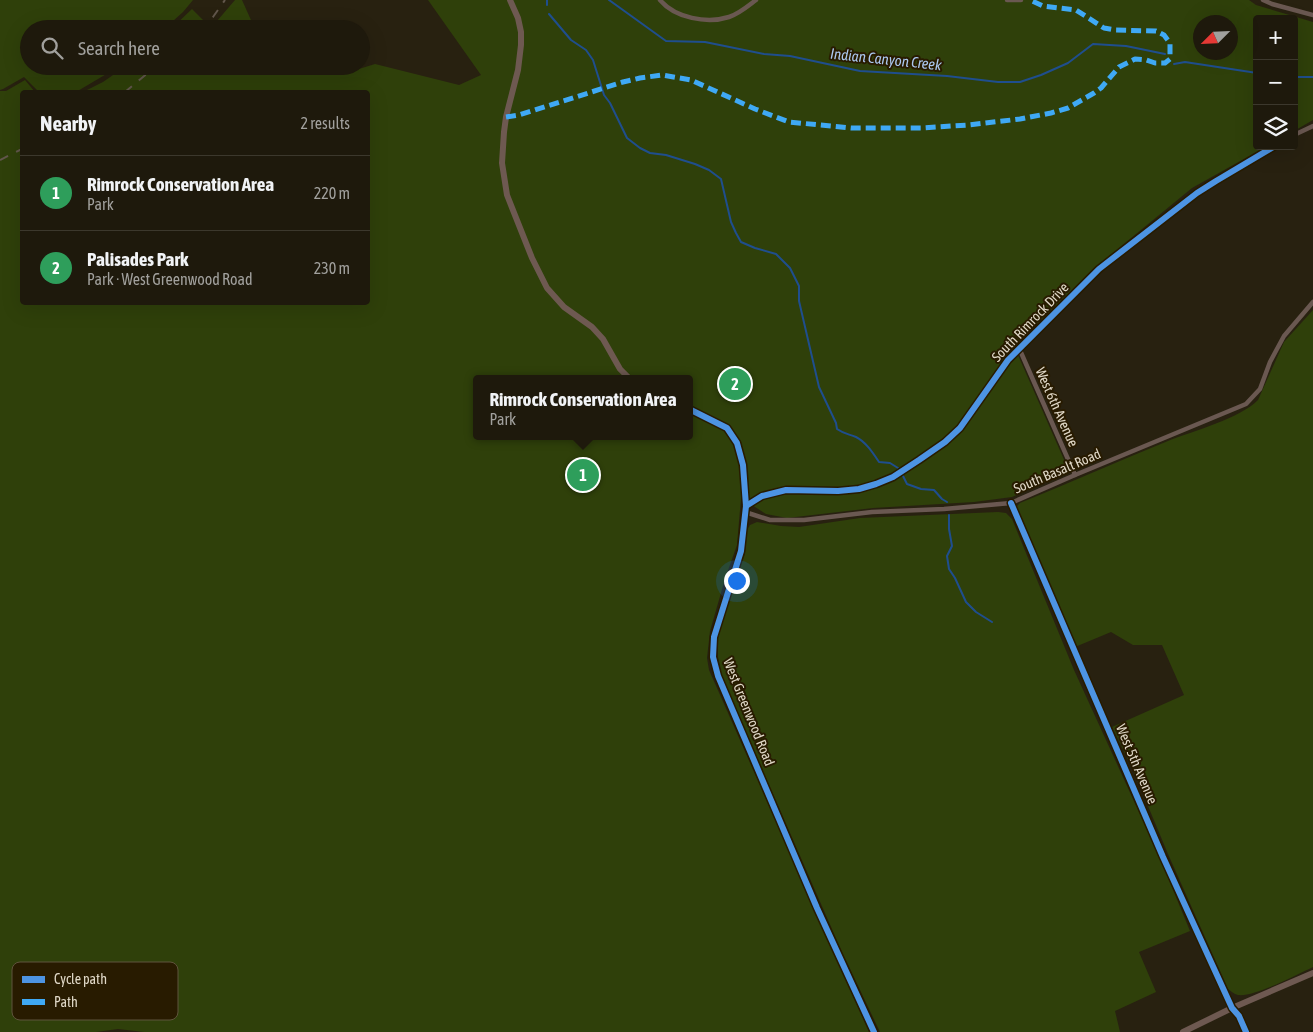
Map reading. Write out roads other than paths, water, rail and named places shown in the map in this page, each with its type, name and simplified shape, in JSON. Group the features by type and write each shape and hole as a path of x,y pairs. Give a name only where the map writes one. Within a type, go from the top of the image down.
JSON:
{"street":[{"path":"510,0 518,18 521,45 518,70 504,132 502,163 506,195 532,258 547,288 564,306 592,326 603,339 620,369 626,375"},
{"path":"660,0 674,11 695,18 705,19 729,17 756,0"},
{"path":"1007,0 1021,0"},
{"path":"1263,0 1313,15"},
{"path":"1298,133 1313,126"},
{"name":"South Rimrock Drive","path":"745,509 762,496 786,490 838,491 859,489 876,484 893,477 945,442 960,428 1008,360 1099,269 1197,193 1268,150"},
{"name":"South Basalt Road","path":"745,509 770,520 804,520 872,512 944,509 1011,503 1246,404 1260,389 1270,362 1284,336 1313,302"},
{"name":"West 6th Avenue","path":"1019,348 1075,475"},
{"name":"West Greenwood Road","path":"693,411 727,428 737,443 743,464 745,509 741,551 714,637 713,657 718,676 817,908 874,1032"},
{"name":"West 5th Avenue","path":"1011,503 1156,840 1232,1008 1239,1016 1246,1032"},
{"path":"1183,1032 1313,972"}],"waterway":[{"path":"547,0 547,5"},
{"name":"Indian Canyon Creek","path":"609,0 666,41 705,42 764,54 790,56 860,71 947,76 998,82 1020,82 1068,63 1093,44 1126,46 1165,54"},
{"path":"549,14 571,40 586,50 593,60 604,95 610,103 627,138 650,153 666,155 695,164 709,170 721,179 731,222 741,242 776,254 790,268 799,286 799,301 819,387 837,429 863,442 879,462 890,463 898,468"},
{"name":"Indian Canyon Creek","path":"1174,64 1185,62 1253,72"},
{"name":"Indian Canyon Creek","path":"1298,77 1313,77"},
{"path":"903,476 907,484 921,489 934,490 947,502"},
{"path":"949,515 952,546 947,556 949,569 966,602 976,612 992,622"}],"railway":[{"path":"210,20 225,0"},
{"path":"127,90 145,75"},
{"path":"0,160 20,150"}],"place":[{"name":"Palisades Park","path":"735,384"},
{"name":"Rimrock Conservation Area","path":"583,475"}]}
